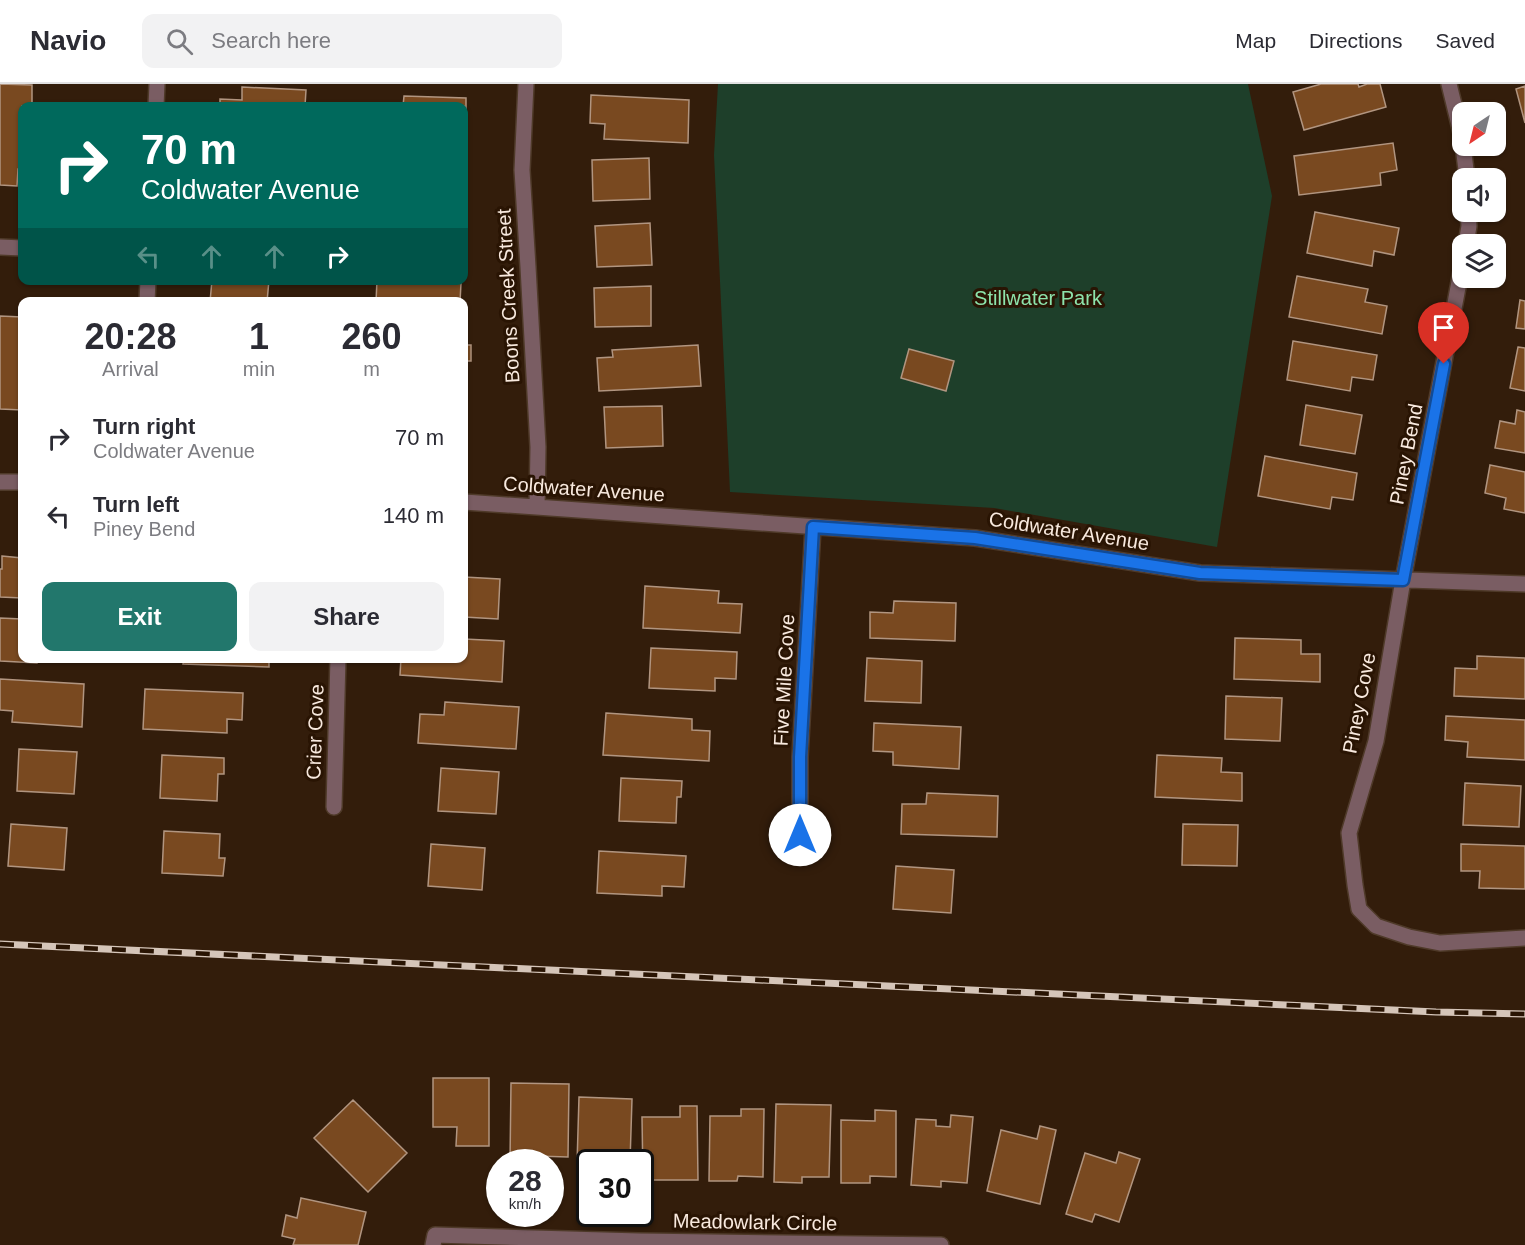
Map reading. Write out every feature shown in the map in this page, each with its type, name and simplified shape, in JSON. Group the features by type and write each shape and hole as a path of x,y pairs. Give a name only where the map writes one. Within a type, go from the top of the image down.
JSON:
{"street":[{"path":"156,102 157,84"},
{"name":"Boons Creek Street","path":"526,84 522,170 538,447 537,506"},
{"path":"1449,84 1453,102"},
{"path":"0,248 18,248"},
{"name":"Piney Bend","path":"1403,580 1458,288"},
{"path":"0,482 18,482"},
{"name":"Coldwater Avenue","path":"468,502 975,538 1200,573 1525,584"},
{"name":"Five Mile Cove","path":"800,835 800,757 813,527"},
{"name":"Piney Cove","path":"1403,580 1376,741 1349,833 1359,909 1376,926 1408,937 1440,943 1525,938"},
{"name":"Crier Cove","path":"334,807 338,663"},
{"name":"Meadowlark Circle","path":"433,1245 435,1235 639,1241 941,1245"}],"green space":[{"name":"Stillwater Park","path":"718,84 1248,84 1272,196 1217,547 994,508 730,492 714,155"}],"building":[{"path":"0,84 32,85 32,102 18,102 17,186 0,185"},
{"path":"1321,84 1358,84 1359,87 1367,84 1380,84 1386,107 1304,130 1293,92"},
{"path":"1525,86 1525,123 1516,89"},
{"path":"242,87 306,90 305,102 220,102 220,99 242,100"},
{"path":"591,95 689,100 688,143 604,139 605,124 590,123"},
{"path":"404,96 466,98 466,102 403,102"},
{"path":"1393,143 1397,170 1380,173 1381,185 1299,195 1294,156"},
{"path":"649,158 650,199 593,201 592,160"},
{"path":"1315,212 1399,228 1394,255 1374,251 1372,266 1307,253"},
{"path":"650,223 652,265 597,267 595,226"},
{"path":"1297,276 1368,289 1365,302 1387,306 1382,334 1289,317"},
{"path":"212,285 269,285 267,297 210,297"},
{"path":"377,285 461,285 460,297 376,297"},
{"path":"651,286 651,326 595,327 594,288"},
{"path":"1520,300 1525,301 1525,329 1516,328"},
{"path":"0,316 18,317 18,410 0,409"},
{"path":"1293,341 1377,355 1373,380 1352,377 1350,391 1287,380"},
{"path":"468,345 471,345 471,361 468,361"},
{"path":"698,345 701,386 599,391 597,358 613,357 612,350"},
{"path":"1518,347 1525,348 1525,391 1510,388"},
{"path":"909,349 954,361 946,391 901,378"},
{"path":"1306,405 1362,415 1355,454 1300,445"},
{"path":"662,406 663,446 606,448 604,407"},
{"path":"1517,410 1525,412 1525,453 1495,448 1500,421 1515,424"},
{"path":"1265,456 1357,473 1353,500 1332,497 1330,509 1258,496"},
{"path":"1490,465 1525,472 1525,513 1504,509 1506,498 1485,493"},
{"path":"2,556 18,558 18,598 0,597 0,569 2,569"},
{"path":"468,577 500,579 498,619 468,617"},
{"path":"645,586 719,591 718,603 742,604 740,633 643,628"},
{"path":"894,601 956,603 955,641 870,638 870,612 893,613"},
{"path":"0,618 18,619 18,662 0,661"},
{"path":"1235,638 1301,640 1301,654 1320,654 1320,682 1234,679"},
{"path":"468,639 504,641 502,682 400,675 401,663 468,663"},
{"path":"651,648 737,652 736,679 715,678 715,691 649,688"},
{"path":"1477,656 1525,658 1525,699 1454,696 1455,668 1477,669"},
{"path":"867,658 922,661 921,703 865,701"},
{"path":"269,663 269,667 183,664"},
{"path":"0,679 84,684 82,727 12,722 13,711 0,710"},
{"path":"145,689 243,693 242,720 227,719 227,733 143,729"},
{"path":"1226,696 1282,698 1280,741 1225,739"},
{"path":"445,702 519,707 516,749 418,743 420,714 444,715"},
{"path":"606,713 692,719 692,730 710,731 709,761 603,755"},
{"path":"1446,716 1525,720 1525,760 1467,757 1468,742 1445,740"},
{"path":"874,723 961,727 959,769 893,765 893,752 873,751"},
{"path":"19,749 77,752 74,794 17,791"},
{"path":"162,755 224,758 224,774 218,774 217,801 160,798"},
{"path":"1157,755 1222,758 1221,772 1242,773 1242,801 1155,797"},
{"path":"441,768 499,772 496,814 438,811"},
{"path":"621,778 682,781 681,797 677,797 676,823 619,821"},
{"path":"1465,783 1521,786 1519,827 1463,825"},
{"path":"927,793 998,796 997,837 901,834 902,804 926,804"},
{"path":"11,824 67,828 64,870 8,866"},
{"path":"1183,824 1238,825 1237,866 1182,865"},
{"path":"164,831 220,834 219,858 225,858 223,876 162,873"},
{"path":"431,844 485,848 482,890 428,886"},
{"path":"1461,844 1525,846 1525,889 1479,888 1480,871 1461,871"},
{"path":"599,851 686,856 684,887 662,886 662,896 597,893"},
{"path":"896,866 954,870 951,913 893,909"},
{"path":"433,1078 489,1078 489,1146 456,1146 457,1127 433,1127"},
{"path":"511,1083 569,1084 568,1157 564,1157 564,1149 510,1149"},
{"path":"579,1097 632,1099 630,1149 577,1149"},
{"path":"353,1100 407,1153 368,1192 314,1138"},
{"path":"776,1104 831,1105 829,1177 802,1177 802,1183 774,1182"},
{"path":"680,1106 697,1106 698,1180 654,1180 654,1149 643,1149 642,1117 680,1117"},
{"path":"741,1109 764,1109 763,1177 738,1176 737,1181 709,1181 710,1116 741,1116"},
{"path":"875,1110 896,1111 896,1177 870,1176 870,1183 841,1183 841,1120 875,1121"},
{"path":"951,1115 973,1117 967,1183 941,1181 941,1187 911,1185 916,1119 936,1120 936,1126 950,1127"},
{"path":"1040,1126 1056,1130 1040,1204 987,1191 1001,1130 1037,1139"},
{"path":"1119,1152 1140,1159 1119,1222 1095,1214 1092,1222 1066,1214 1085,1153 1116,1163"},
{"path":"301,1198 366,1212 358,1245 293,1245 295,1239 282,1236 286,1215 297,1218"}],"railway":[{"path":"0,944 1436,1012 1525,1014"}],"route":[{"path":"800,835 800,757 813,527 975,538 1200,573 1403,580 1444,364"}]}
